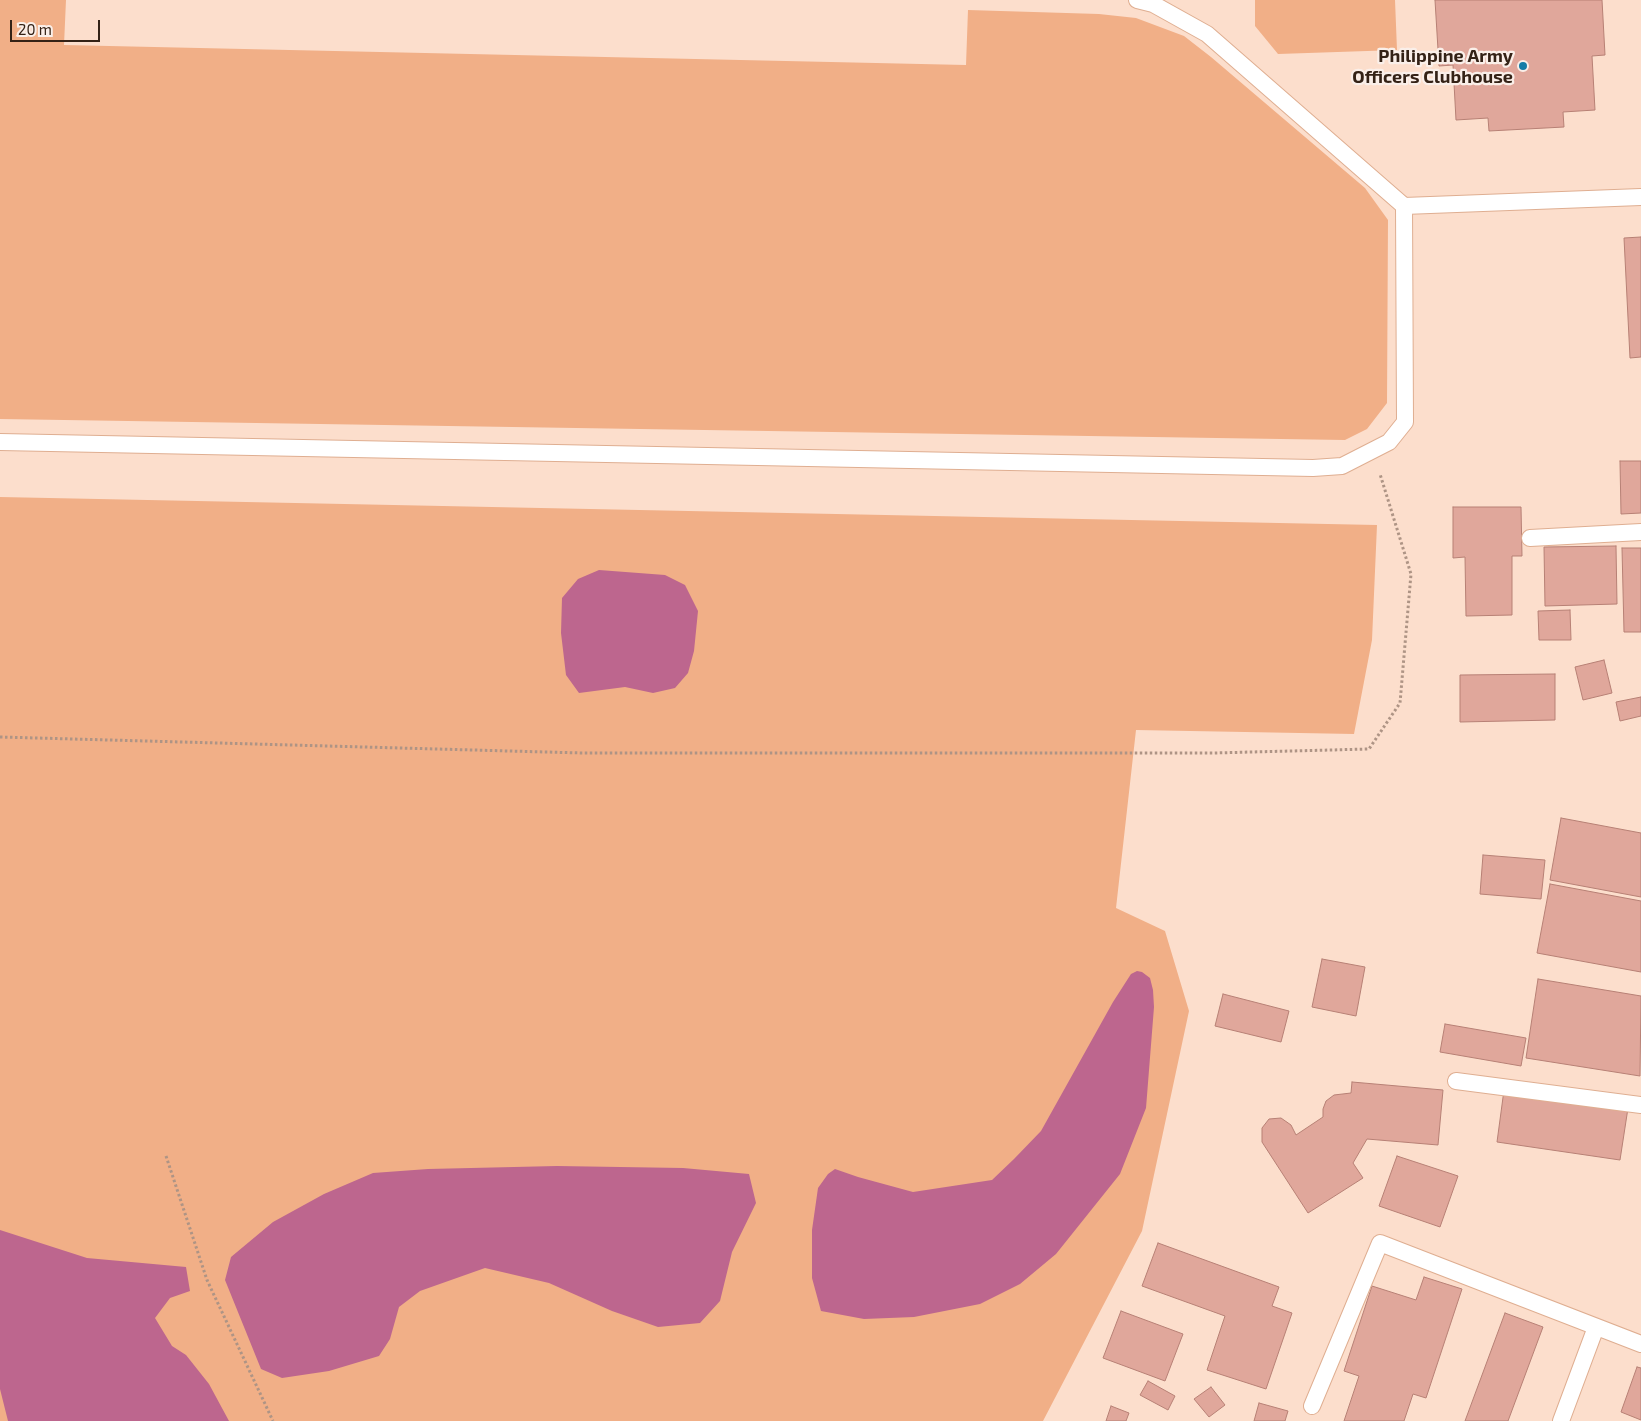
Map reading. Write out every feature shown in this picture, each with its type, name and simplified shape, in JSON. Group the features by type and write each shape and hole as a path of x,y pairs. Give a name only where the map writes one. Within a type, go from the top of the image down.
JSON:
{"lane":[{"path":"1137,0 1153,4 1207,34 1404,206 1641,197"},
{"path":"0,442 1313,468 1342,466 1373,452 1389,442 1405,422 1404,206"},
{"path":"1530,538 1641,532"},
{"path":"1456,1081 1641,1105"},
{"path":"1312,1406 1380,1243 1641,1344"},
{"path":"1561,1421 1596,1327"}],"path":[{"path":"0,737 582,752 1213,752 1369,749 1400,703 1411,574 1373,452"},
{"path":"166,1156 207,1280 273,1421"}],"shaded area":[{"path":"0,0 66,0 64,45 966,65 968,10 1099,14 1136,18 1184,36 1211,57 1365,188 1388,220 1387,403 1367,429 1345,440 0,419"},
{"path":"1255,0 1395,0 1397,50 1278,54 1255,26"},
{"path":"0,497 1377,525 1372,640 1354,734 1136,730 1116,908 1165,931 1189,1011 1142,1231 1043,1421 0,1421"},
{"path":"599,570 665,575 685,585 698,611 694,651 688,673 675,688 653,693 625,687 579,693 566,675 561,633 562,598 578,579"},
{"path":"1137,971 1150,978 1153,990 1154,1007 1146,1108 1120,1174 1056,1254 1020,1284 980,1304 914,1317 864,1319 821,1311 812,1278 812,1230 818,1188 828,1174 835,1169 913,1192 992,1180 1041,1131 1113,1002 1131,974"},
{"path":"557,1166 683,1168 749,1174 756,1203 732,1252 720,1301 700,1323 658,1327 612,1311 549,1283 485,1268 420,1291 399,1307 390,1339 379,1356 329,1371 282,1378 261,1369 225,1280 231,1257 273,1222 324,1194 373,1173 428,1169"},
{"path":"0,1230 87,1258 186,1267 190,1291 170,1298 155,1318 172,1346 186,1355 209,1384 229,1421 8,1421 0,1389"}],"building":[{"name":"Philippine Army Officers Clubhouse","path":"1435,0 1602,0 1605,55 1592,56 1595,110 1563,112 1564,127 1489,131 1488,118 1456,120 1453,65 1439,66"},
{"path":"1641,237 1641,357 1630,358 1624,238"},
{"path":"1620,461 1641,461 1641,513 1621,514"},
{"path":"1453,507 1521,507 1522,556 1512,556 1512,615 1466,616 1465,557 1453,558"},
{"path":"1616,546 1617,604 1545,606 1544,547"},
{"path":"1622,548 1641,548 1641,632 1624,632"},
{"path":"1570,610 1571,640 1539,640 1538,611"},
{"path":"1604,660 1612,693 1583,700 1575,667"},
{"path":"1555,674 1555,720 1460,722 1460,675"},
{"path":"1641,697 1641,716 1620,721 1616,702"},
{"path":"1561,818 1641,833 1641,897 1550,880"},
{"path":"1483,855 1545,860 1541,899 1480,894"},
{"path":"1550,884 1641,901 1641,972 1537,953"},
{"path":"1322,959 1365,967 1356,1016 1312,1007"},
{"path":"1538,979 1641,996 1640,1076 1526,1058"},
{"path":"1223,994 1289,1011 1281,1042 1215,1026"},
{"path":"1445,1024 1526,1038 1521,1066 1440,1052"},
{"path":"1352,1082 1443,1090 1438,1145 1367,1139 1353,1163 1363,1178 1308,1213 1262,1142 1262,1128 1269,1119 1281,1118 1291,1125 1296,1135 1323,1117 1326,1101 1334,1095 1351,1093"},
{"path":"1504,1090 1628,1108 1620,1160 1497,1142"},
{"path":"1397,1156 1458,1176 1440,1227 1379,1206"},
{"path":"1158,1243 1279,1287 1272,1306 1292,1313 1266,1389 1207,1370 1225,1316 1142,1286"},
{"path":"1424,1277 1462,1289 1426,1398 1413,1394 1404,1421 1344,1421 1359,1376 1344,1371 1372,1286 1416,1300"},
{"path":"1121,1311 1183,1334 1165,1381 1103,1358"},
{"path":"1505,1313 1543,1327 1508,1421 1465,1421"},
{"path":"1637,1367 1641,1368 1641,1420 1621,1412"},
{"path":"1148,1381 1175,1396 1168,1410 1140,1395"},
{"path":"1211,1387 1225,1405 1209,1417 1194,1399"},
{"path":"1259,1403 1288,1411 1285,1421 1254,1421"},
{"path":"1111,1406 1129,1413 1126,1421 1106,1421"}],"place":[{"name":"Philippine Army Officers Clubhouse","path":"1523,66"}]}
